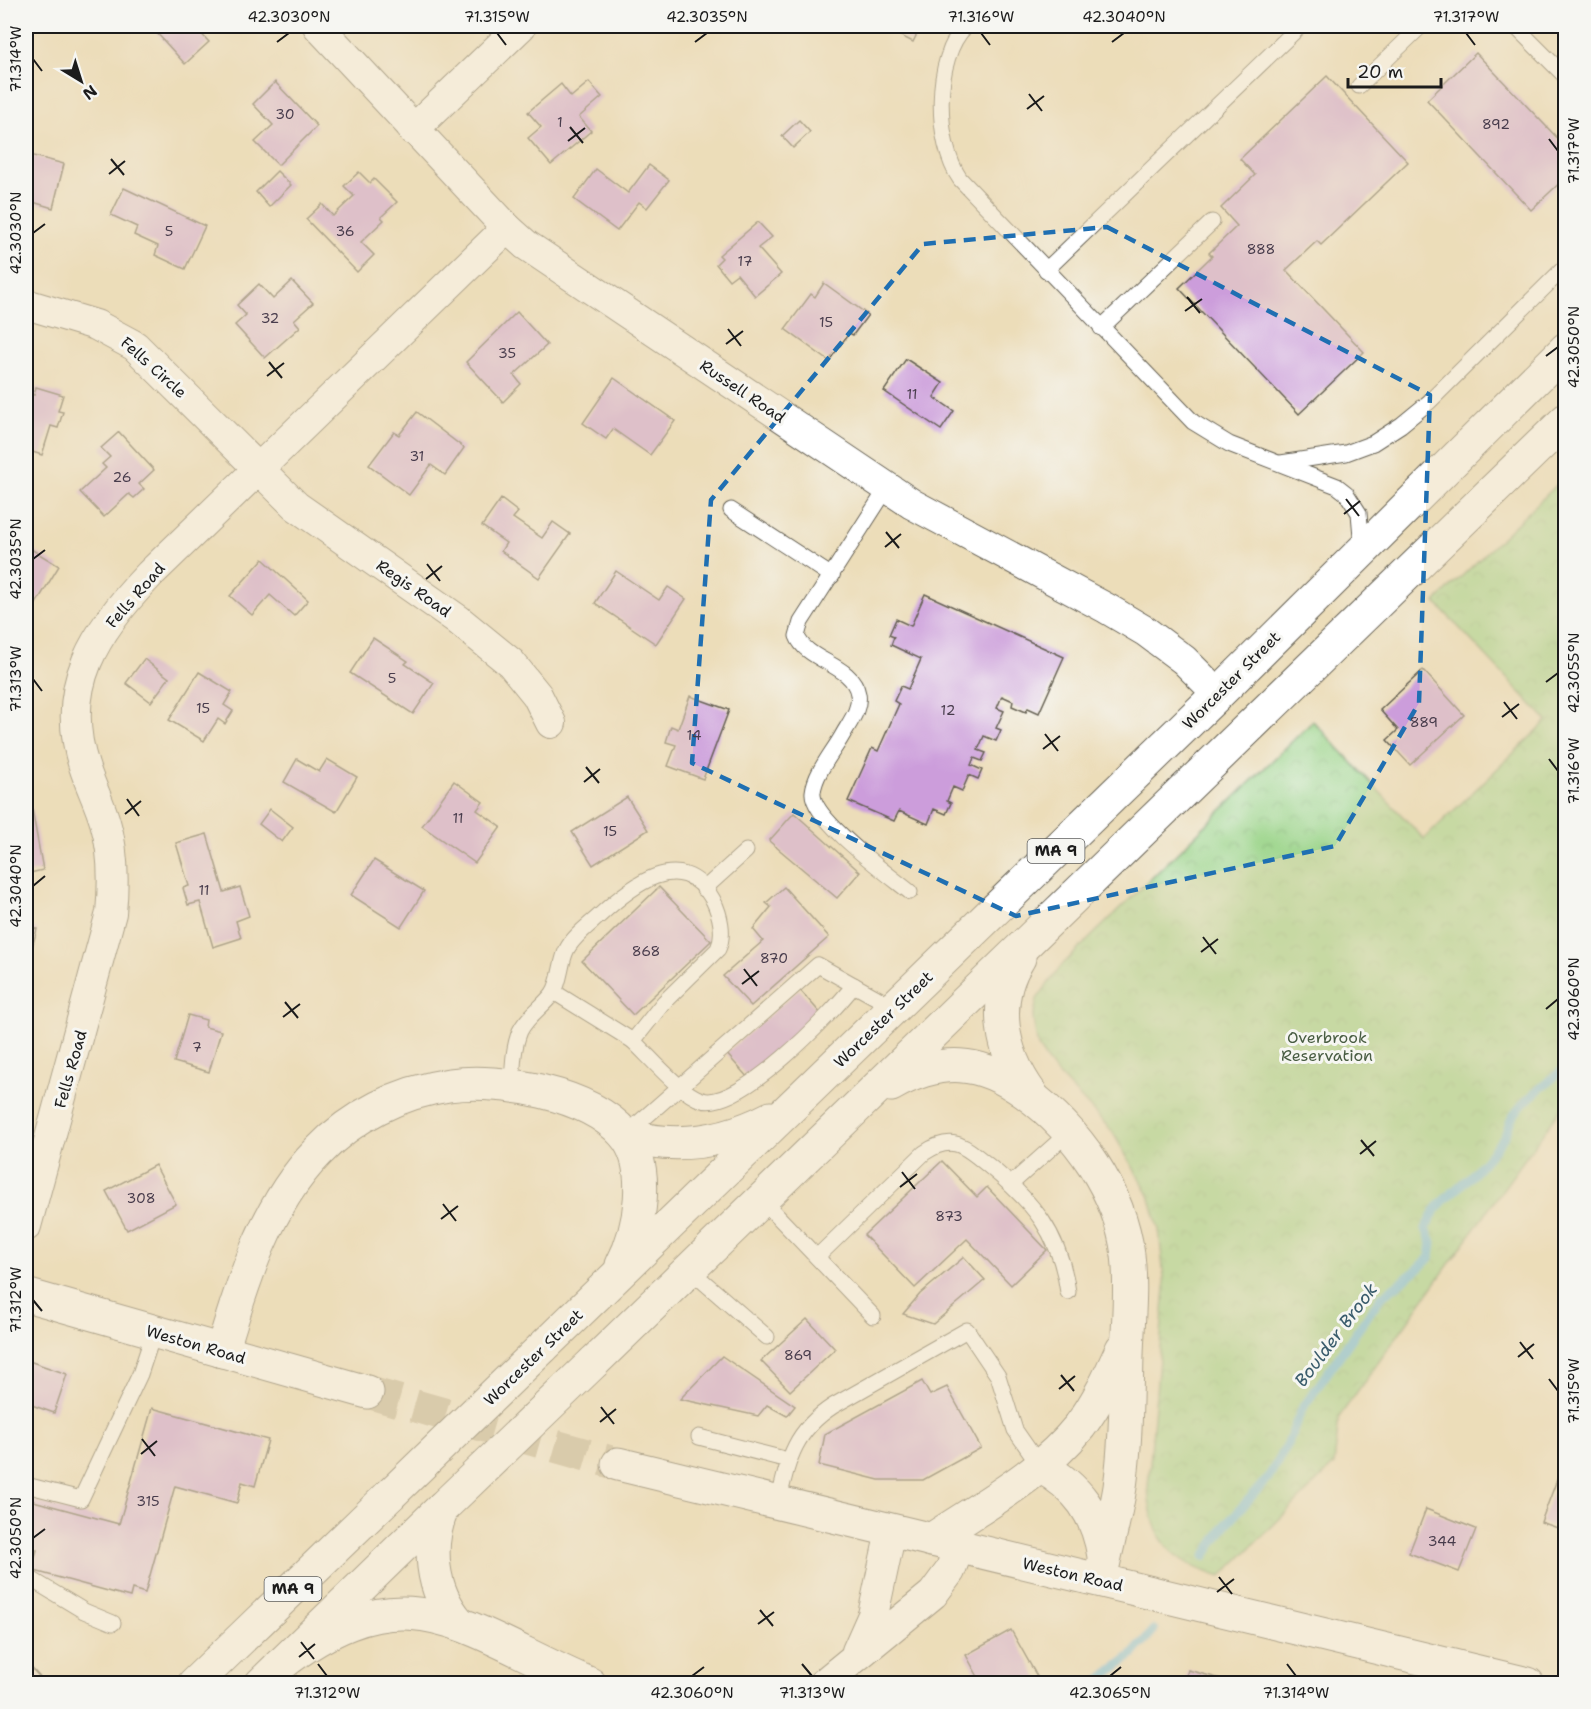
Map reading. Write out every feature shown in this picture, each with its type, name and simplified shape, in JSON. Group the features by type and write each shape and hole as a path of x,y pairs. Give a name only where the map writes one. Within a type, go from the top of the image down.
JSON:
{"main road":[{"name":"Worcester Street","path":"194,1683 1218,694 1566,349"},
{"name":"MA 9","path":"270,1674 1566,420"},
{"path":"1034,937 1010,974 1001,1006 1005,1038 1012,1059 1036,1100"},
{"path":"860,1105 908,1076 931,1068 954,1065 974,1066 995,1074 1036,1100 1068,1133 1102,1179 1121,1222 1129,1267 1125,1430 1121,1478 1102,1569"},
{"path":"222,1351 238,1298 266,1229 292,1184 329,1141 360,1117 411,1094 451,1085 512,1086 555,1096 589,1109 625,1135 663,1143 716,1139 758,1125 794,1105"},
{"path":"607,1285 628,1255 641,1211 636,1165 625,1135"},
{"name":"Weston Road","path":"26,1295 367,1392"},
{"path":"945,1544 1040,1466 1072,1435 1096,1402 1111,1375 1128,1334"},
{"name":"Weston Road","path":"618,1464 945,1544 1102,1569 1528,1683"},
{"path":"1040,1466 1066,1481 1079,1494 1093,1519 1102,1569"},
{"path":"443,1507 433,1537 434,1566 442,1595 458,1622"},
{"path":"270,1674 319,1639 371,1615 412,1612 458,1622 590,1683"}],"street":[{"name":"Russell Road","path":"318,26 507,228 536,252 887,488 962,533 1132,623 1184,660 1218,694"},
{"path":"413,130 521,26"},
{"name":"Fells Road","path":"26,1226 102,952 113,896 113,863 108,833 83,763 75,726 74,710 77,687 92,650 120,607 150,574 507,228"},
{"name":"Fells Circle","path":"26,304 110,331 135,346 258,470"},
{"name":"Regis Road","path":"258,470 309,516 440,606 491,645 527,681 545,708 551,723"},
{"path":"846,1664 871,1624 891,1530"},
{"path":"823,1683 933,1594 950,1571 945,1544"}],"lane":[{"path":"966,26 955,37 944,68 945,139 950,162 965,186 1193,422 1229,444 1327,481 1346,493 1359,513 1362,551"},
{"path":"1046,270 1300,26"},
{"path":"1359,86 1421,26"},
{"path":"1515,26 1566,77"},
{"path":"1101,328 1212,222"},
{"path":"1280,463 1353,451 1373,443 1401,425 1429,402 1566,266"},
{"path":"887,488 801,622 797,636 804,646 853,681 857,688 859,703 818,780 813,793 814,801 832,826 910,892"},
{"path":"731,510 832,576"},
{"path":"704,889 746,851"},
{"path":"512,1086 515,1048 520,1032 531,1015 554,992 563,958 573,941 630,888 655,875 668,873 688,877 704,889 716,906 722,939 718,949 664,1002 633,1041"},
{"path":"625,1135 818,965 895,1008"},
{"path":"554,992 633,1041 694,1097 707,1102 735,1095 825,1020 854,985"},
{"path":"1011,1184 1068,1133"},
{"path":"817,1257 924,1153 937,1145 960,1144 1011,1184 1033,1206 1050,1232 1059,1252 1068,1292"},
{"path":"762,1200 873,1316"},
{"path":"690,1270 767,1337"},
{"path":"777,1503 788,1460 799,1438 825,1412 967,1330 999,1376 1015,1430 1040,1466"},
{"path":"26,1485 81,1499 140,1374 154,1332"},
{"path":"699,1437 788,1460"},
{"path":"26,1576 84,1611 113,1623"}],"highlighted area":[{"path":"1107,227 1430,395 1419,703 1335,846 1016,916 692,763 711,500 923,244"}],"green space":[{"name":"Overbrook Reservation","path":"1565,477 1565,1103 1339,1417 1334,1465 1221,1577 1189,1564 1167,1547 1159,1535 1150,1506 1148,1487 1165,1288 1159,1230 1149,1195 1112,1131 1052,1068 1038,1047 1033,1019 1037,999 1060,967 1313,721 1424,839 1547,721 1435,602"}],"building":[{"path":"163,26 194,26 209,42 185,64 156,32"},
{"path":"881,26 921,26 913,42"},
{"path":"1476,53 1566,147 1566,177 1531,210 1427,100"},
{"path":"1327,76 1408,162 1321,245 1317,241 1286,270 1364,352 1299,414 1179,288 1212,256 1209,253 1237,226 1221,208 1255,175 1240,159"},
{"path":"275,82 317,126 278,165 255,142 273,125 253,104"},
{"path":"589,82 602,97 579,117 591,131 551,165 528,138 541,127 528,112 561,84 571,97"},
{"path":"799,120 810,132 793,148 782,136"},
{"path":"26,154 64,164 53,208 26,200"},
{"path":"649,165 669,180 647,208 639,202 617,231 574,199 596,169 628,193"},
{"path":"277,171 291,185 269,207 256,192"},
{"path":"359,172 370,183 374,179 397,202 381,217 384,220 361,242 374,255 357,272 306,219 322,204 333,216 354,196 344,186"},
{"path":"124,188 205,226 185,269 155,255 158,246 134,235 137,227 111,215"},
{"path":"758,222 772,237 758,248 781,274 755,296 737,274 729,280 716,264 722,258 719,255"},
{"path":"292,281 313,303 294,320 300,327 265,358 235,325 246,315 237,305 259,284 273,299"},
{"path":"824,283 868,315 853,335 849,333 829,361 785,329 811,294 815,297"},
{"path":"517,312 547,345 514,375 521,384 503,402 466,362"},
{"path":"906,359 943,383 934,397 954,411 941,430 884,391"},
{"path":"614,378 675,421 650,455 613,429 606,439 583,423"},
{"path":"36,387 63,395 58,411 63,412 58,428 51,426 42,455 26,450 26,393 34,395"},
{"path":"417,412 464,448 445,475 431,465 409,495 369,465 394,432 399,435"},
{"path":"119,432 154,470 139,484 144,489 134,498 129,494 104,517 80,492 106,468 102,464 110,457 101,448"},
{"path":"501,499 518,512 513,518 542,538 553,522 570,534 539,578 501,551 506,543 482,526"},
{"path":"26,546 59,566 26,620"},
{"path":"263,559 308,600 294,616 270,595 252,615 230,596"},
{"path":"616,571 659,600 668,587 686,599 656,644 595,603"},
{"path":"925,594 1064,657 1039,713 1028,708 1026,712 1012,706 1013,701 1002,696 997,708 1004,711 996,728 1001,730 996,741 984,736 978,750 986,753 982,761 974,758 971,765 982,770 978,779 969,775 962,791 953,787 947,801 951,803 946,814 934,809 928,824 899,811 894,821 848,801 872,748 878,751 899,704 894,701 901,686 908,689 921,659 891,645 894,637 889,635 896,619 911,626"},
{"path":"373,638 408,661 405,664 434,683 413,714 350,673"},
{"path":"144,659 169,678 151,702 126,683"},
{"path":"1423,670 1464,715 1410,765 1387,740 1398,730 1380,710"},
{"path":"199,672 232,692 224,705 233,711 225,724 218,719 204,741 169,720"},
{"path":"690,696 729,710 703,779 668,766 676,745 666,742 671,726 678,729"},
{"path":"297,759 319,772 327,759 357,777 336,812 284,782"},
{"path":"454,781 483,802 477,810 501,827 475,863 422,826"},
{"path":"627,797 648,830 593,865 572,832"},
{"path":"32,809 43,870 26,874 26,810"},
{"path":"270,809 293,827 282,842 259,824"},
{"path":"794,813 860,872 837,898 769,841"},
{"path":"207,834 224,892 240,887 249,916 236,921 241,938 213,947 200,902 188,905 183,888 189,886 176,843"},
{"path":"374,860 424,891 401,927 351,895"},
{"path":"659,887 711,941 633,1015 582,961"},
{"path":"784,887 829,937 751,1006 723,976 763,941 753,929 771,907 766,903"},
{"path":"26,926 37,929 26,970"},
{"path":"799,989 822,1015 749,1079 726,1053"},
{"path":"188,1015 206,1020 205,1027 221,1031 209,1072 174,1062"},
{"path":"942,1161 977,1197 987,1187 1047,1250 1011,1285 967,1239 915,1288 864,1235"},
{"path":"155,1165 176,1204 127,1230 106,1191"},
{"path":"964,1257 985,1280 933,1324 903,1314 920,1294"},
{"path":"807,1319 835,1349 790,1391 761,1361"},
{"path":"722,1356 795,1406 787,1416 767,1405 758,1416 680,1399"},
{"path":"26,1360 67,1374 54,1413 26,1403"},
{"path":"922,1381 930,1395 947,1387 981,1448 923,1480 879,1480 819,1465 825,1434"},
{"path":"152,1408 268,1440 255,1486 242,1482 237,1503 175,1486 145,1593 132,1589 130,1597 31,1570 37,1550 26,1547 26,1499 119,1524"},
{"path":"1558,1477 1566,1480 1566,1531 1541,1522"},
{"path":"1426,1509 1476,1529 1459,1572 1409,1553"},
{"path":"1011,1630 1039,1680 1032,1684 1004,1681 982,1684 966,1655"},
{"path":"26,1662 46,1684 26,1684"},
{"path":"1188,1670 1236,1683 1184,1684"}],"waterway":[{"name":"Boulder Brook","path":"1205,1556 1225,1526 1268,1478 1286,1447 1302,1409 1381,1297 1417,1270 1430,1257 1432,1243 1426,1229 1434,1212 1490,1155 1523,1104 1566,1067"},
{"name":"Boulder Brook","path":"1094,1684 1132,1655 1154,1630"}],"tunnel":[{"path":"367,1392 618,1464"}]}
